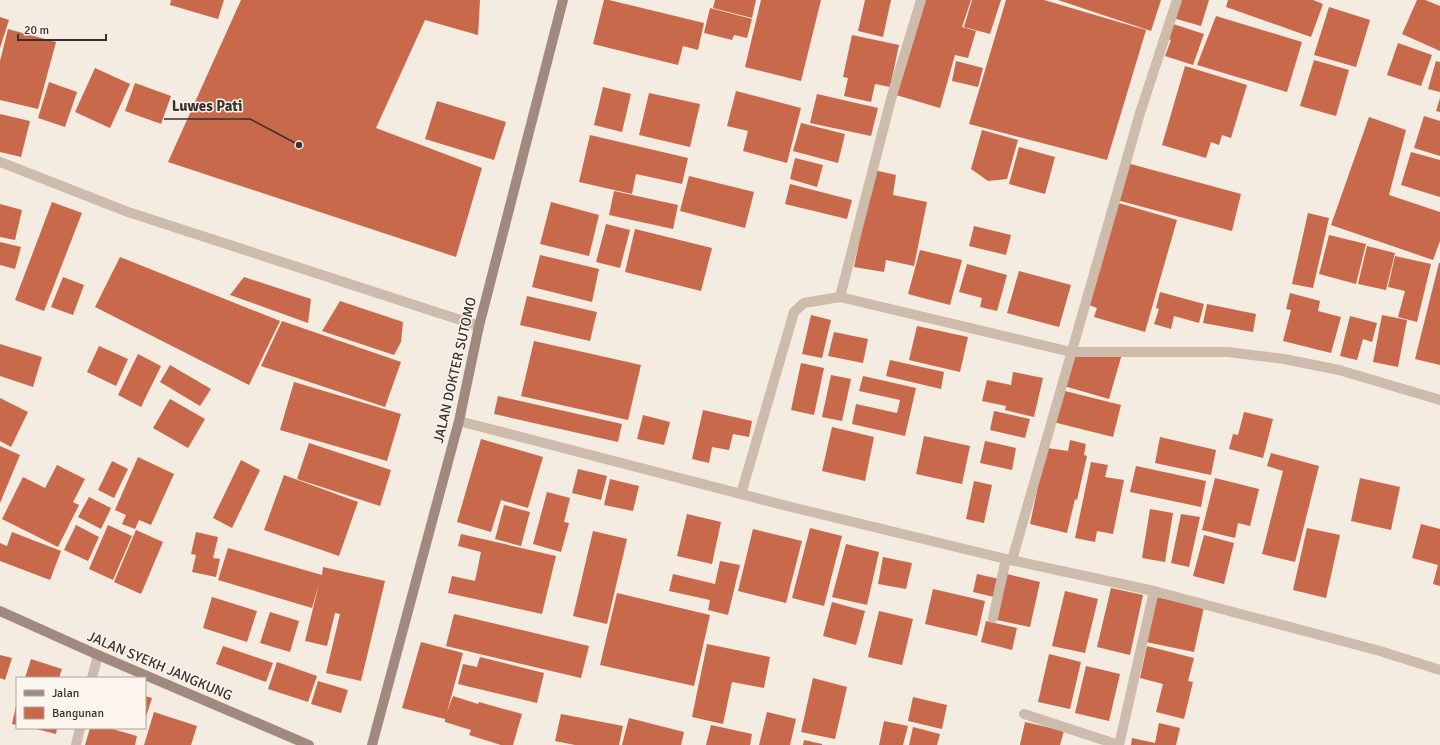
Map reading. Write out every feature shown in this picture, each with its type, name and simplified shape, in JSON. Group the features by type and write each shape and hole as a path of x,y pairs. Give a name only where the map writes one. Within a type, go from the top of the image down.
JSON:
{"main road":[{"name":"JALAN DOKTER SUTOMO","path":"373,742 459,421 479,326 563,0"},
{"name":"JALAN SYEKH JANGKUNG","path":"0,611 98,655 310,745"}],"street":[{"path":"840,297 891,99 921,0"},
{"path":"993,618 1140,113 1177,0"},
{"path":"0,162 128,212 479,326"},
{"path":"741,494 794,312 804,303 840,297 1071,352 1228,352 1284,359 1339,370 1440,400"},
{"path":"459,421 791,507 1009,559 1154,591 1380,651 1440,670"},
{"path":"1024,714 1119,745 1154,591"},
{"path":"92,677 98,655"},
{"path":"76,745 80,729"}],"building":[{"path":"171,0 224,0 218,19 170,5"},
{"path":"241,0 480,0 478,35 425,20 376,128 482,168 456,257 168,162"},
{"path":"604,0 704,23 698,50 683,46 678,65 593,44"},
{"path":"715,0 756,0 752,18 713,8"},
{"path":"761,0 821,0 801,81 745,67"},
{"path":"865,0 891,0 883,37 858,31"},
{"path":"923,0 971,0 962,27 976,31 968,58 955,55 940,108 896,95"},
{"path":"972,0 1001,0 990,34 964,27"},
{"path":"1006,0 1044,0 1146,30 1107,160 969,124"},
{"path":"1058,0 1161,0 1151,31"},
{"path":"1179,0 1209,0 1201,26 1173,18"},
{"path":"1228,0 1313,0 1323,4 1311,37 1226,7"},
{"path":"1417,0 1425,0 1440,6 1440,51 1402,34"},
{"path":"1329,7 1370,20 1356,67 1314,55"},
{"path":"710,8 752,19 747,38 734,35 732,40 704,33"},
{"path":"1216,16 1302,42 1287,92 1197,65"},
{"path":"0,17 9,20 0,48"},
{"path":"1170,23 1204,34 1193,65 1165,56 1171,40 1165,38"},
{"path":"8,29 56,42 38,109 0,100 0,61"},
{"path":"852,35 899,45 890,87 875,84 871,102 844,96 848,78 843,77"},
{"path":"1398,43 1432,55 1421,86 1387,75"},
{"path":"1314,60 1349,70 1336,116 1300,106"},
{"path":"956,61 983,68 978,87 952,81"},
{"path":"1436,61 1440,62 1440,92 1428,89"},
{"path":"1185,66 1247,85 1231,138 1222,135 1219,145 1211,142 1206,158 1162,145"},
{"path":"95,68 130,84 110,128 75,112"},
{"path":"49,82 77,92 65,127 38,118"},
{"path":"135,83 171,96 161,124 125,111"},
{"path":"603,87 631,94 622,132 594,125"},
{"path":"736,91 801,108 787,163 743,151 748,131 727,126"},
{"path":"649,93 700,104 690,147 639,135"},
{"path":"817,94 878,108 871,136 810,123"},
{"path":"1440,98 1440,112 1436,111"},
{"path":"437,101 506,122 494,160 425,139"},
{"path":"0,114 30,121 21,157 0,152"},
{"path":"1424,116 1440,121 1440,156 1414,148"},
{"path":"1369,117 1406,130 1389,195 1440,212 1440,241 1433,260 1331,225"},
{"path":"801,123 845,134 838,163 793,151"},
{"path":"982,130 1018,140 1007,179 988,181 971,169"},
{"path":"590,135 688,158 682,184 636,174 632,194 579,182"},
{"path":"1019,147 1055,157 1045,194 1009,184"},
{"path":"1411,152 1440,160 1440,197 1401,185"},
{"path":"795,158 823,165 817,187 790,179"},
{"path":"1127,163 1241,194 1232,231 1117,200"},
{"path":"874,170 896,175 893,195 927,202 914,266 886,260 884,272 854,267"},
{"path":"689,176 754,192 745,228 680,211"},
{"path":"790,184 852,200 847,219 785,204"},
{"path":"614,191 678,205 673,229 609,215"},
{"path":"52,202 82,213 44,311 15,300"},
{"path":"551,202 599,215 589,256 540,244"},
{"path":"1115,202 1177,220 1145,332 1094,317 1097,308 1086,304"},
{"path":"0,204 22,210 15,240 0,237"},
{"path":"1308,213 1329,218 1313,288 1292,284"},
{"path":"606,224 630,230 620,268 596,262"},
{"path":"974,226 1011,235 1006,255 969,246"},
{"path":"635,229 712,248 701,291 625,272"},
{"path":"1329,235 1366,244 1356,284 1319,274"},
{"path":"0,242 21,247 15,269 0,265"},
{"path":"1367,246 1395,253 1386,290 1358,284"},
{"path":"920,250 962,260 950,305 908,294"},
{"path":"540,255 599,269 592,302 532,287"},
{"path":"1395,256 1431,264 1417,322 1398,317 1405,291 1388,287"},
{"path":"120,257 280,321 249,385 95,307"},
{"path":"1440,263 1440,365 1415,359"},
{"path":"967,264 1007,275 997,311 980,307 982,298 959,292"},
{"path":"1019,271 1071,285 1059,327 1007,313"},
{"path":"63,277 84,285 73,315 51,307"},
{"path":"244,277 311,299 308,323 230,295"},
{"path":"1160,292 1204,304 1199,323 1174,316 1171,329 1154,324 1159,309 1156,308"},
{"path":"1290,293 1320,301 1318,311 1341,317 1331,353 1283,341 1291,310 1286,309"},
{"path":"527,296 597,312 590,341 520,325"},
{"path":"340,301 403,322 401,342 394,355 322,331"},
{"path":"1207,304 1256,314 1253,332 1203,323"},
{"path":"811,315 831,320 822,358 802,354"},
{"path":"1382,315 1407,320 1398,367 1373,362"},
{"path":"1350,316 1377,323 1372,342 1363,339 1357,360 1340,356"},
{"path":"282,321 401,362 385,407 261,366"},
{"path":"917,326 968,337 960,372 909,360"},
{"path":"834,332 868,339 863,363 828,356"},
{"path":"534,341 641,365 628,420 521,396"},
{"path":"0,344 42,357 33,387 0,376"},
{"path":"99,346 128,359 116,386 87,372"},
{"path":"1073,352 1122,354 1109,399 1064,386"},
{"path":"138,354 161,366 141,407 118,395"},
{"path":"890,360 944,372 941,389 886,376"},
{"path":"801,363 824,368 814,415 791,410"},
{"path":"170,365 211,389 200,406 160,382"},
{"path":"1013,372 1043,378 1034,417 1005,410 1006,406 982,401 987,380 1011,385"},
{"path":"831,375 851,379 842,421 822,417"},
{"path":"863,376 916,388 905,436 852,424 856,404 897,413 900,400 859,391"},
{"path":"294,382 401,414 387,461 280,430"},
{"path":"1061,390 1121,405 1113,437 1053,422"},
{"path":"498,396 622,424 618,442 494,414"},
{"path":"0,398 28,412 11,447 0,441"},
{"path":"170,399 205,419 188,448 153,428"},
{"path":"703,410 752,421 749,437 733,434 729,450 712,447 709,463 692,459"},
{"path":"994,411 1030,419 1025,438 990,430"},
{"path":"1244,412 1273,419 1263,458 1229,449 1233,434 1238,435"},
{"path":"643,415 670,422 664,445 637,439"},
{"path":"832,427 874,437 865,481 822,471"},
{"path":"924,436 970,446 962,484 916,474"},
{"path":"1160,437 1216,450 1211,475 1155,463"},
{"path":"481,439 543,457 528,508 501,500 491,532 457,522"},
{"path":"1070,440 1086,444 1084,455 1087,456 1077,500 1075,499 1067,533 1030,524 1037,491 1034,490 1047,448 1068,451"},
{"path":"985,441 1016,448 1012,470 980,463"},
{"path":"309,443 391,470 380,506 297,479"},
{"path":"0,446 20,455 0,503"},
{"path":"1271,453 1319,466 1295,562 1262,554 1283,471 1267,466"},
{"path":"138,457 174,474 151,525 139,520 135,529 122,524 126,515 115,510"},
{"path":"241,460 260,470 232,528 213,518"},
{"path":"112,461 128,469 114,498 98,490"},
{"path":"1091,462 1108,465 1105,477 1124,480 1113,534 1097,531 1095,542 1075,538"},
{"path":"57,465 85,479 73,502 79,505 58,547 2,519 23,477 45,488"},
{"path":"1136,466 1206,481 1201,507 1130,492"},
{"path":"578,469 607,476 601,500 572,493"},
{"path":"284,475 358,502 339,556 264,530"},
{"path":"1215,478 1259,489 1250,526 1238,523 1235,538 1202,530"},
{"path":"1360,478 1400,487 1391,530 1351,521"},
{"path":"610,479 639,486 633,511 604,505"},
{"path":"974,481 992,485 984,523 966,519"},
{"path":"547,492 570,498 564,522 569,523 561,552 533,544"},
{"path":"89,497 111,508 101,529 78,517"},
{"path":"504,505 530,512 521,546 495,539"},
{"path":"1150,509 1173,513 1165,562 1142,558"},
{"path":"687,514 721,522 712,564 677,556"},
{"path":"1181,514 1200,517 1189,567 1171,563"},
{"path":"1421,524 1440,529 1440,586 1433,584 1438,565 1412,558"},
{"path":"76,525 99,537 88,561 64,550"},
{"path":"108,525 132,536 113,580 89,569"},
{"path":"810,528 842,536 824,606 792,598"},
{"path":"1307,528 1340,535 1326,598 1293,590"},
{"path":"753,529 802,541 786,603 738,591"},
{"path":"136,530 163,542 141,594 114,582"},
{"path":"593,531 627,539 607,624 573,616"},
{"path":"12,532 61,551 50,580 0,561 0,543 7,546"},
{"path":"196,532 218,537 213,558 220,559 216,577 192,572 196,555 191,554"},
{"path":"461,534 556,556 542,614 448,593 452,576 475,581 481,552 458,546"},
{"path":"1204,535 1234,543 1224,584 1193,576"},
{"path":"846,544 879,552 867,605 832,597"},
{"path":"228,548 322,575 323,567 385,581 361,681 326,673 340,614 335,613 327,646 305,641 319,584 312,608 218,580"},
{"path":"883,557 912,563 906,589 878,584"},
{"path":"720,561 740,565 728,615 708,610 710,600 669,591 673,574 715,584"},
{"path":"977,574 999,579 994,597 973,592"},
{"path":"1007,574 1040,582 1030,627 997,620"},
{"path":"1111,588 1143,595 1130,655 1097,647"},
{"path":"933,589 985,601 977,636 925,624"},
{"path":"1065,591 1098,599 1085,653 1052,646"},
{"path":"617,593 710,615 694,686 600,665"},
{"path":"212,597 257,611 247,642 203,628"},
{"path":"1156,597 1204,607 1194,652 1146,642"},
{"path":"832,602 865,611 856,645 823,636"},
{"path":"879,611 913,619 902,665 868,657"},
{"path":"270,612 299,621 290,652 260,643"},
{"path":"454,614 589,646 581,678 446,646"},
{"path":"986,621 1017,628 1012,650 981,642"},
{"path":"421,642 463,653 447,712 453,696 478,704 479,702 522,714 513,745 501,745 469,735 471,730 445,722 445,719 402,708"},
{"path":"707,644 770,657 764,688 732,682 723,724 692,717"},
{"path":"223,646 273,663 266,682 216,664"},
{"path":"1147,646 1194,658 1188,681 1193,682 1184,719 1156,712 1163,684 1140,678"},
{"path":"1049,654 1081,662 1070,709 1038,702"},
{"path":"0,655 12,658 5,680 0,678"},
{"path":"480,657 544,673 537,703 458,684 463,664 477,667"},
{"path":"31,659 62,669 59,677 25,677"},
{"path":"277,662 317,676 308,702 268,689"},
{"path":"1086,666 1120,674 1109,721 1075,713"},
{"path":"813,678 847,687 835,739 801,732"},
{"path":"318,681 348,690 341,713 311,704"},
{"path":"146,696 152,698 146,717"},
{"path":"913,697 947,705 942,729 908,721"},
{"path":"16,706 16,725 12,724"},
{"path":"154,712 197,726 191,745 144,745"},
{"path":"767,712 796,719 790,745 759,745"},
{"path":"561,714 623,726 619,745 575,745 555,741"},
{"path":"629,718 684,732 681,745 622,745"},
{"path":"884,721 908,726 903,745 879,745"},
{"path":"1025,722 1064,731 1060,745 1020,745"},
{"path":"1159,723 1180,728 1176,745 1131,745 1132,738 1155,743"},
{"path":"711,725 752,734 750,745 706,745"},
{"path":"913,727 940,734 937,745 909,745"},
{"path":"36,729 57,729 56,734"},
{"path":"90,729 112,729 137,736 135,745 85,745"},
{"path":"804,740 822,744 822,745 803,745"}],"place":[{"name":"Luwes Pati","path":"299,145"}]}
